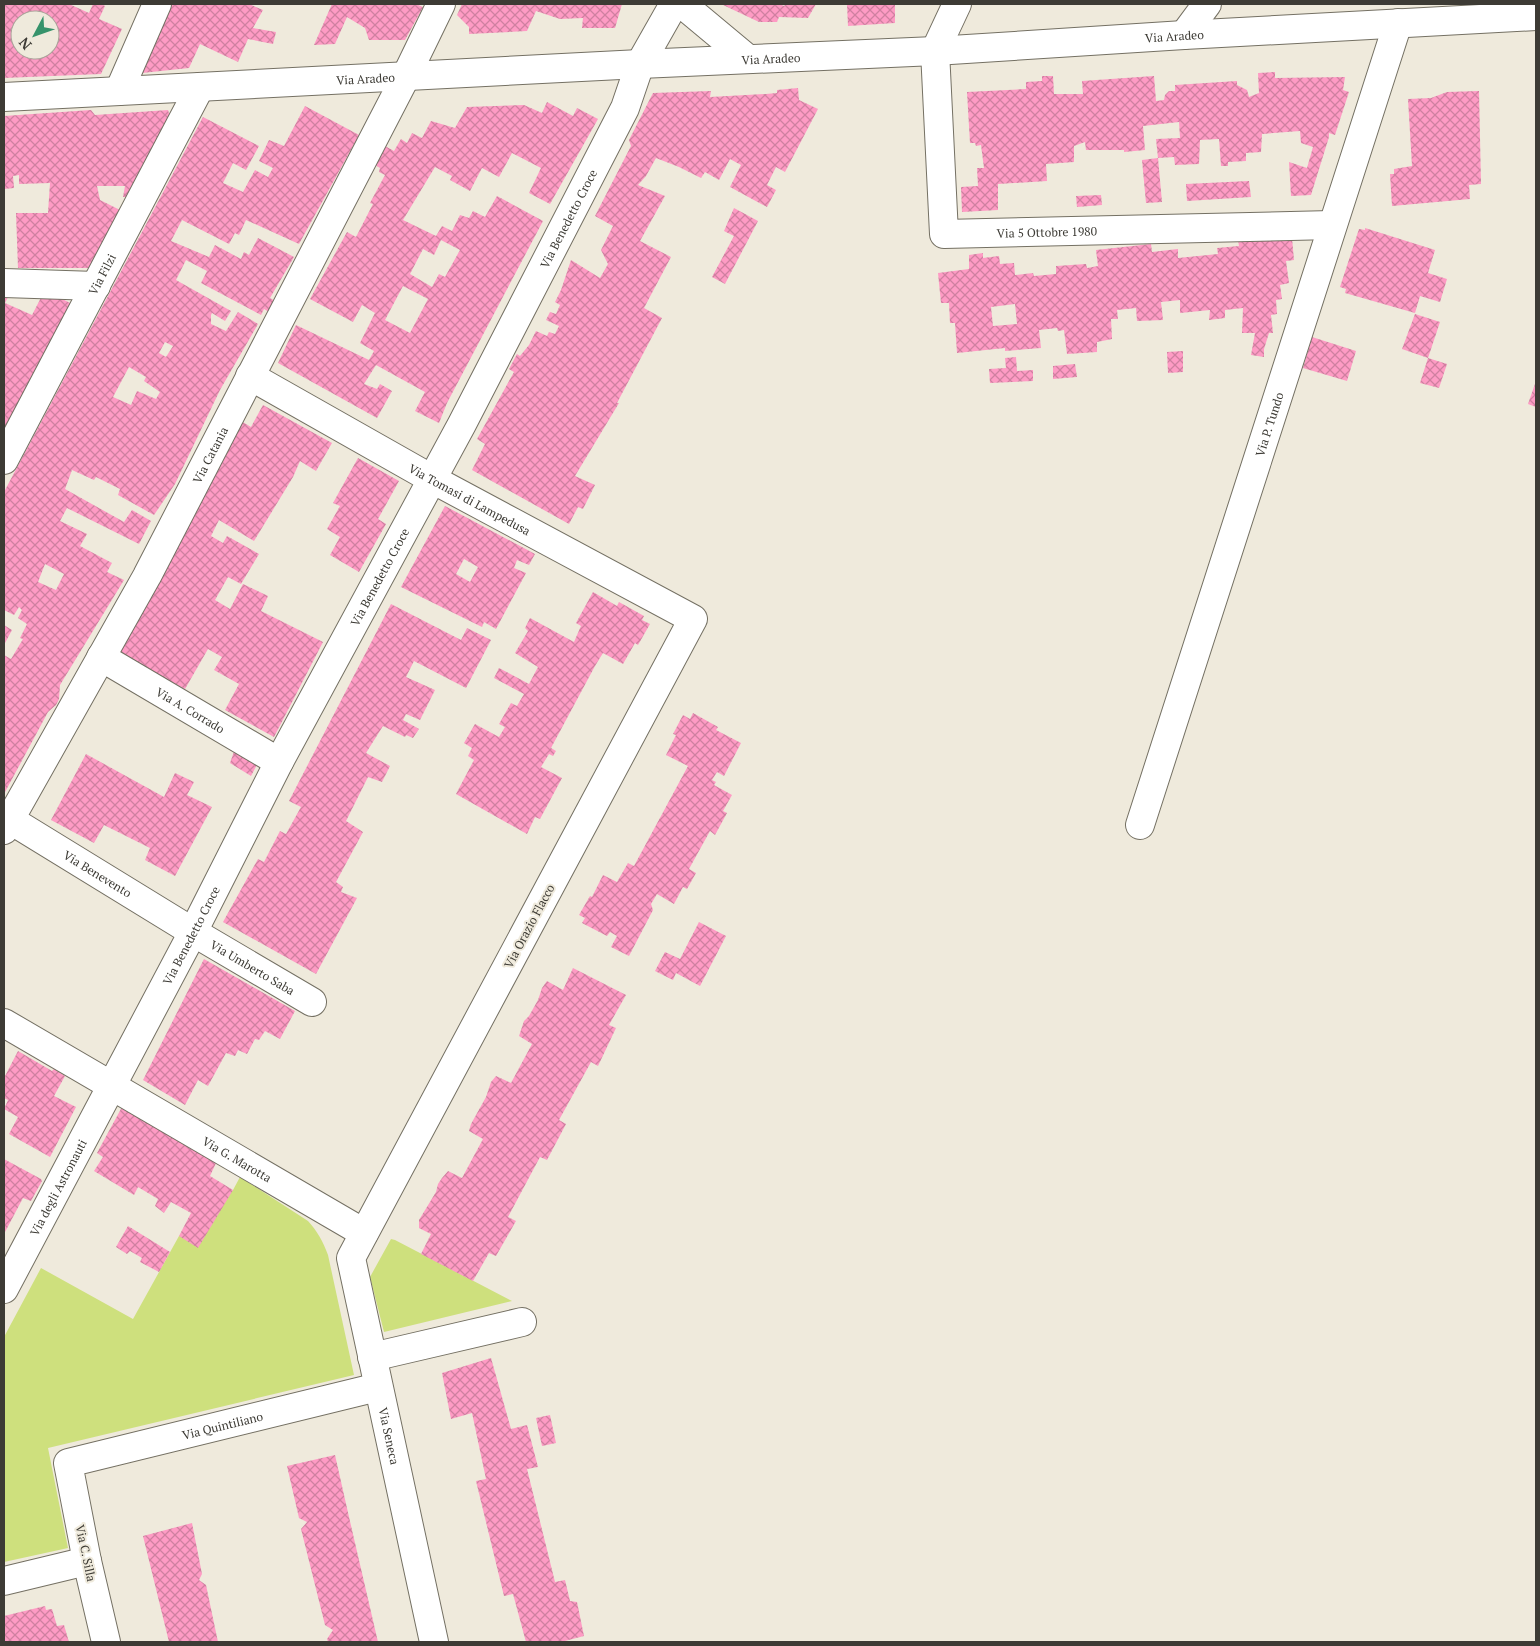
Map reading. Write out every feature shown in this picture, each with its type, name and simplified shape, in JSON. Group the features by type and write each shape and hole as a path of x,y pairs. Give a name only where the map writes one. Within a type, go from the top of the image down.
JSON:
{"street":[{"path":"119,91 157,4"},
{"name":"Via Catania","path":"6,821 147,576 406,76 440,4"},
{"name":"Via Benedetto Croce","path":"110,1086 193,932 279,762 462,424 625,108 640,64 674,4"},
{"path":"682,4 748,59"},
{"path":"935,51 957,4"},
{"path":"1184,35 1207,4"},
{"name":"Via Aradeo","path":"4,98 640,64 935,51 1536,16"},
{"name":"Via P. Tundo","path":"1140,825 1398,23"},
{"name":"Via 5 Ottobre 1980","path":"935,51 944,234 1332,225"},
{"name":"Via Filzi","path":"4,460 200,87"},
{"path":"4,283 96,286"},
{"name":"Via Tomasi di Lampedusa","path":"250,376 432,479 693,619"},
{"name":"Via Orazio Flacco","path":"364,1233 693,619"},
{"name":"Via A. Corrado","path":"101,657 279,762"},
{"name":"Via Benevento","path":"6,821 193,932"},
{"name":"Via Umberto Saba","path":"193,932 312,1002"},
{"name":"Via G. Marotta","path":"4,1023 364,1233"},
{"name":"Via degli Astronauti","path":"6,1279 110,1086"},
{"name":"Via Seneca","path":"364,1233 351,1258 434,1642"},
{"path":"372,1357 522,1322"},
{"name":"Via Quintiliano","path":"68,1463 378,1387"},
{"name":"Via C. Silla","path":"68,1463 87,1560 106,1642"},
{"path":"4,1581 87,1560"}],"green space":[{"path":"240,1177 308,1221 319,1236 328,1255 354,1375 48,1448 68,1548 4,1562 4,1337 41,1268 133,1319 179,1236 233,1190"},
{"path":"391,1239 512,1301 384,1332 370,1277"}],"building":[{"path":"4,4 69,4 89,13 93,4 105,6 99,19 122,29 101,74 4,78"},
{"path":"165,4 249,4 263,10 253,28 276,32 273,44 248,39 238,62 200,44 189,68 142,73"},
{"path":"332,4 416,4 423,7 405,40 369,40 365,28 347,17 335,44 314,45"},
{"path":"462,4 622,4 615,28 582,28 583,18 560,19 536,11 527,31 469,34 469,27 457,15"},
{"path":"721,4 780,4 784,6 786,4 816,4 808,18 779,17 777,22 759,22"},
{"path":"847,4 895,4 895,23 848,26"},
{"path":"1275,72 1275,78 1345,77 1343,90 1349,92 1335,135 1329,133 1311,195 1291,196 1289,162 1307,168 1313,147 1301,143 1300,131 1262,134 1261,152 1246,153 1246,161 1228,162 1228,166 1221,166 1219,139 1200,140 1199,164 1175,165 1174,157 1158,158 1156,139 1180,138 1179,122 1143,126 1145,150 1124,152 1124,150 1086,150 1085,142 1074,146 1074,162 1046,164 1047,181 998,184 998,210 962,212 961,187 978,186 977,168 984,168 981,145 976,146 975,143 970,143 967,92 1026,89 1026,82 1042,81 1042,76 1053,76 1054,94 1083,94 1082,81 1154,76 1156,101 1164,100 1165,95 1169,91 1175,91 1175,85 1237,81 1237,85 1247,90 1249,97 1259,93 1258,73"},
{"path":"798,88 799,100 818,109 785,172 776,167 767,185 776,190 767,207 730,187 741,165 730,159 719,180 705,172 701,178 656,158 646,176 638,185 665,196 640,241 671,257 644,308 662,318 617,403 619,403 575,476 595,485 583,509 578,507 569,524 472,470 485,444 477,439 514,372 509,369 517,354 520,356 529,345 536,331 547,336 549,332 555,334 559,326 546,320 550,312 556,314 560,305 555,302 571,260 600,278 608,264 601,250 613,226 595,216 631,146 629,140 653,93 711,91 710,97 777,93 777,90"},
{"path":"1479,91 1481,184 1469,185 1470,199 1392,206 1390,174 1394,174 1394,169 1412,166 1408,99 1431,98 1447,92"},
{"path":"547,102 573,116 577,108 598,119 550,204 529,193 541,168 512,153 499,177 482,168 470,191 450,180 452,176 435,167 403,220 436,236 442,226 452,231 460,215 469,218 473,211 485,217 497,196 543,221 447,403 439,423 415,411 425,392 376,365 364,384 377,389 380,384 392,391 377,418 278,363 296,325 369,360 374,351 360,343 375,313 362,305 353,322 310,299 347,232 356,237 373,204 370,203 385,175 379,172 380,168 375,165 385,146 394,151 401,139 407,143 412,133 422,138 431,121 455,128 467,107 524,105 542,113","holes":["441,240 460,250 445,277 439,274 432,287 410,274 423,249 434,255","403,286 428,299 410,333 385,320"]},
{"path":"305,106 359,135 299,244 246,220 239,235 235,233 229,244 182,220 171,241 209,257 215,245 241,259 244,252 249,255 258,238 294,257 270,298 275,301 269,312 264,309 261,315 201,283 207,271 186,260 176,280 231,311 225,321 212,313 211,324 226,331 238,312 258,324 220,390 175,484 154,515 118,495 120,489 96,477 94,480 72,470 65,489 124,522 132,510 151,521 139,544 67,508 60,521 87,534 80,546 112,563 107,572 124,580 60,685 59,699 56,705 48,712 4,794 4,655 11,659 23,639 20,638 27,624 18,618 22,610 19,607 14,615 4,610 4,492 203,117 259,146 246,170 233,163 223,183 243,192 255,170 268,177 273,168 259,161 269,140 284,146","holes":["165,342 173,346 166,357 159,353","129,367 146,377 144,381 160,392 156,399 137,391 131,405 113,397","45,564 64,574 56,590 38,582"]},
{"path":"91,110 95,115 168,110 171,119 130,197 123,197 125,186 97,186 100,200 120,210 91,268 18,268 16,213 48,213 50,183 19,184 19,175 13,176 14,188 4,189 4,116"},
{"path":"1158,158 1162,202 1146,203 1142,160"},
{"path":"1249,181 1251,197 1187,201 1186,184"},
{"path":"1101,195 1102,205 1077,207 1076,196"},
{"path":"734,208 758,221 725,284 712,277 734,236 724,231"},
{"path":"1365,228 1435,250 1428,273 1447,279 1440,302 1420,296 1415,313 1345,293 1346,289 1340,287 1359,229 1365,230"},
{"path":"1292,238 1294,260 1286,261 1289,283 1280,285 1282,299 1276,300 1277,314 1271,315 1273,333 1269,333 1264,349 1264,357 1251,355 1255,333 1242,333 1243,308 1225,310 1225,318 1209,320 1210,310 1180,313 1180,300 1161,302 1163,320 1137,321 1136,308 1117,310 1118,319 1111,319 1112,339 1097,342 1097,352 1067,354 1064,330 1058,331 1057,328 1039,330 1041,348 1005,351 1005,348 957,353 955,323 950,323 949,303 941,303 938,273 969,269 969,255 983,253 983,258 999,256 1000,264 1014,263 1015,275 1033,273 1034,276 1056,274 1056,266 1086,264 1087,268 1098,266 1096,250 1151,244 1152,252 1178,249 1178,258 1218,254 1217,248 1239,246 1238,240 1252,239 1252,242","holes":["1015,304 1017,324 993,326 991,307"]},
{"path":"45,290 74,305 60,326 4,430 4,295 9,295 5,303 32,315"},
{"path":"1415,314 1440,322 1428,358 1402,349"},
{"path":"1312,337 1356,351 1347,381 1303,368"},
{"path":"1183,351 1183,372 1168,373 1167,352"},
{"path":"1016,357 1017,371 1033,370 1033,381 990,383 989,369 1006,368 1005,358"},
{"path":"1428,358 1447,364 1439,388 1420,383"},
{"path":"1075,364 1077,377 1053,379 1053,366"},
{"path":"1536,381 1536,407 1528,404"},
{"path":"263,405 332,443 316,471 300,461 293,477 254,541 219,520 211,536 223,543 227,536 259,554 241,584 228,577 215,600 230,609 243,584 268,596 261,611 323,642 274,737 225,710 239,684 214,670 222,657 208,649 185,689 118,654 241,421 251,427"},
{"path":"358,458 399,481 378,519 386,524 359,572 330,555 340,537 327,529 340,506 333,503"},
{"path":"445,506 535,554 529,565 517,560 514,568 526,573 496,629 484,622 482,627 401,587","holes":["464,559 478,567 470,582 456,574"]},
{"path":"593,592 617,606 619,602 644,616 642,620 650,624 638,645 635,643 623,664 603,653 595,666 551,748 556,751 553,756 549,754 541,767 562,778 540,819 535,817 527,834 456,794 474,760 468,756 472,748 464,743 475,724 499,737 505,727 499,724 511,703 517,706 524,694 494,678 499,668 529,684 538,667 515,653 528,631 525,628 530,618 574,642 581,626 576,623"},
{"path":"391,604 461,640 467,628 491,640 466,688 414,661 406,677 435,690 420,720 406,714 403,720 419,729 413,738 406,735 405,737 383,726 366,753 390,766 382,782 368,777 346,821 363,832 336,882 343,887 341,892 357,898 316,974 223,922 258,859 264,862 280,831 286,834 301,807 289,801"},
{"path":"4,625 12,630 4,645"},
{"path":"693,713 718,727 716,730 741,743 724,776 717,772 712,780 716,782 714,785 732,795 723,811 727,813 715,835 710,831 689,869 696,873 687,889 683,887 674,904 657,894 651,904 653,910 629,956 611,947 617,936 610,932 607,936 582,923 585,918 579,915 590,896 592,897 603,875 617,882 628,863 634,866 688,766 666,755 676,735 673,734 683,715 690,719"},
{"path":"236,746 260,759 251,776 230,763"},
{"path":"86,754 164,797 175,773 194,782 187,795 212,807 175,876 145,860 150,848 104,825 94,843 51,820"},
{"path":"699,922 726,936 700,986 676,973 673,980 655,971 665,952 680,959"},
{"path":"204,959 295,1011 280,1039 265,1031 259,1040 255,1039 247,1054 238,1050 235,1056 226,1053 208,1086 198,1080 185,1105 143,1080"},
{"path":"573,968 626,995 609,1025 616,1028 598,1066 591,1062 559,1120 566,1124 547,1160 540,1157 508,1217 516,1221 496,1256 489,1253 473,1281 421,1254 431,1234 419,1228 419,1220 442,1178 448,1171 462,1178 483,1139 469,1131 471,1124 486,1097 491,1082 496,1076 511,1083 532,1044 519,1036 524,1021 538,1000 542,988 547,981 563,990"},
{"path":"18,1051 52,1071 54,1069 65,1076 54,1096 76,1107 50,1157 9,1134 18,1117 4,1109 8,1100 4,1098 4,1078"},
{"path":"122,1107 216,1163 210,1176 233,1190 198,1248 179,1236 191,1213 171,1202 164,1213 155,1206 158,1199 138,1187 134,1195 94,1171 103,1157 97,1153"},
{"path":"4,1159 42,1181 31,1201 23,1198 4,1234"},
{"path":"128,1226 170,1252 159,1272 140,1262 142,1258 130,1251 127,1254 116,1247"},
{"path":"491,1358 511,1429 527,1425 538,1467 527,1469 555,1582 565,1580 570,1601 577,1602 584,1636 561,1642 526,1642 513,1594 504,1596 476,1481 486,1479 472,1413 451,1419 442,1373"},
{"path":"550,1415 556,1443 542,1446 536,1418"},
{"path":"335,1455 378,1642 328,1642 327,1639 333,1630 325,1625 301,1529 307,1522 299,1518 287,1466"},
{"path":"192,1523 202,1574 199,1580 206,1585 218,1642 169,1642 143,1536"},
{"path":"45,1606 46,1610 52,1609 57,1626 64,1625 69,1642 4,1642 4,1616"}]}
